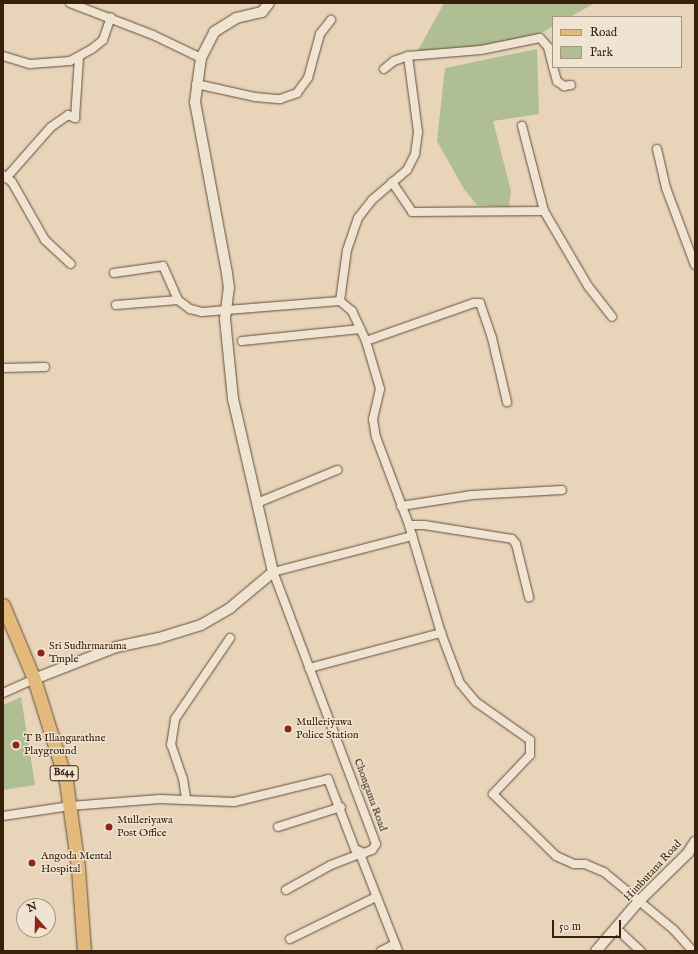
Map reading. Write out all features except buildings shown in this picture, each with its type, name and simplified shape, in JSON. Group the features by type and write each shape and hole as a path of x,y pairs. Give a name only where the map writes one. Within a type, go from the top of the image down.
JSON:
{"main road":[{"name":"B644","path":"3,605 34,680 66,781 78,868 84,951"}],"street":[{"path":"70,3 111,17 201,58"},
{"path":"269,3 262,12 223,24 211,38 201,58 196,84 198,121 227,273 226,311 233,399 273,572"},
{"path":"3,56 30,64 70,61 79,57 103,40 111,17"},
{"path":"196,84 255,96 280,98 297,93 308,78 320,34 331,20"},
{"path":"384,69 394,60 408,56 489,49 540,38 543,40 551,55"},
{"path":"340,301 347,250 358,218 372,200 408,170 415,154 417,139 408,56"},
{"path":"71,264 45,240 12,182 5,177 51,127 68,115 75,118 79,57"},
{"path":"553,68 557,81 564,86 571,85"},
{"path":"522,126 544,211 571,260 612,317"},
{"path":"657,149 666,188 695,265"},
{"path":"392,182 412,212 544,211"},
{"path":"114,273 163,266 178,300 190,310 202,312 340,301 352,311 366,341 380,389 373,419 376,437 409,526 441,633 460,683 472,697 530,740 530,754 493,794 556,856 574,864 585,864 604,872 638,902 674,930 693,951"},
{"path":"116,304 178,300"},
{"path":"366,341 474,303 480,303 492,338 507,402"},
{"path":"242,341 360,329"},
{"path":"3,368 45,367"},
{"path":"257,503 337,470"},
{"path":"401,506 472,495 562,490"},
{"path":"409,526 424,525 512,539 516,544 529,597"},
{"path":"3,693 116,647 159,638 201,625 230,608 273,572 412,536"},
{"name":"Chongama Road","path":"273,572 376,844 372,850 364,853 358,852"},
{"path":"309,668 441,633"},
{"path":"186,798 183,779 171,745 175,719 230,638"},
{"path":"3,816 70,806 186,798 234,802 328,779 341,807 396,948 381,951"},
{"path":"278,827 341,807"},
{"name":"Himbutana Road","path":"596,951 617,929 638,902 688,853 695,842"},
{"path":"286,890 358,852"},
{"path":"290,939 376,897"},
{"path":"617,929 639,950"}],"green space":[{"path":"444,3 595,3 572,16 552,16 552,27 543,32 482,52 415,56"},
{"path":"537,49 539,114 493,121 511,191 509,207 477,205 464,189 437,141 445,68"},
{"name":"T B Illangarathne Playground","path":"21,697 35,785 3,790 3,705"}],"place":[{"name":"Sri Sudhrmarama Tmple","path":"41,653"},
{"name":"Mulleriyawa Police Station","path":"288,729"},
{"name":"T B Illangarathne Playground","path":"16,745"},
{"name":"Mulleriyawa Post Office","path":"109,827"},
{"name":"Angoda Mental Hospital","path":"32,863"}]}
